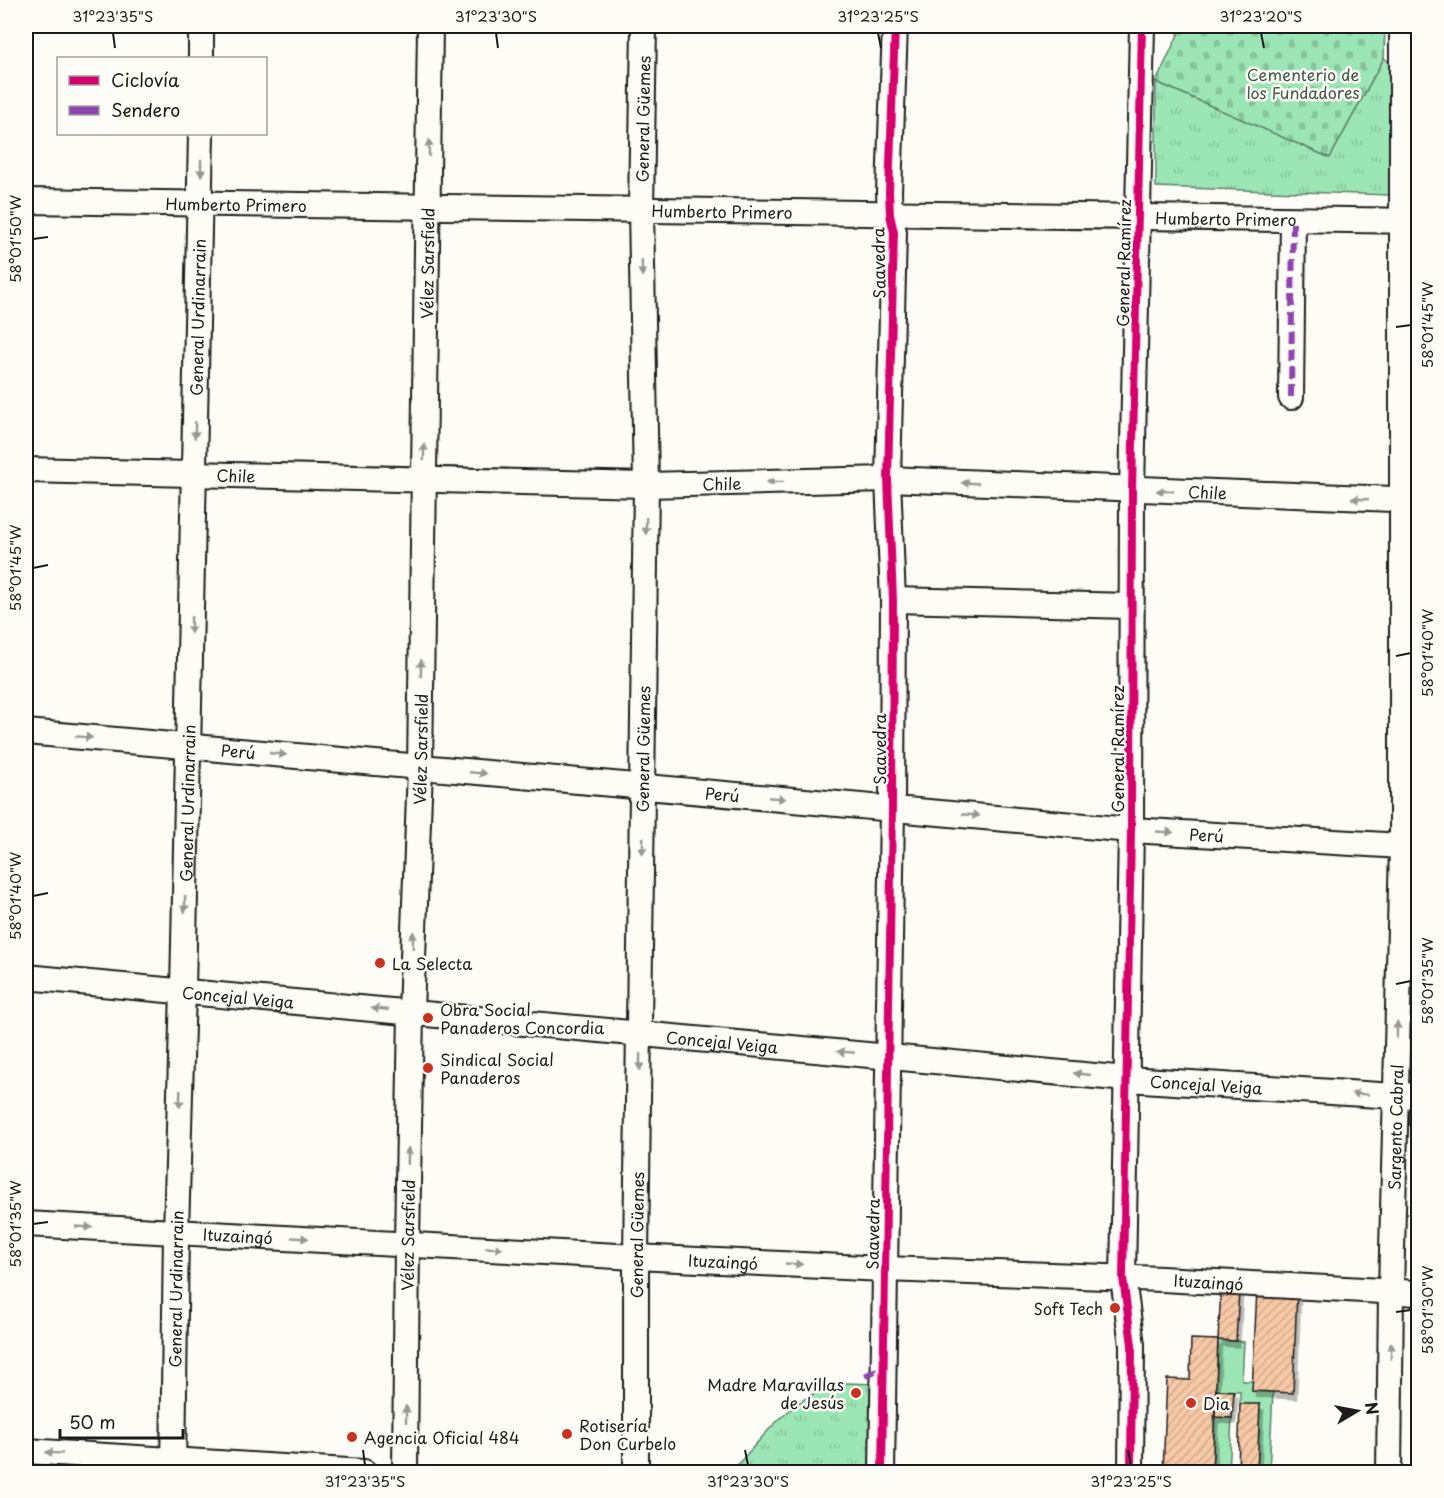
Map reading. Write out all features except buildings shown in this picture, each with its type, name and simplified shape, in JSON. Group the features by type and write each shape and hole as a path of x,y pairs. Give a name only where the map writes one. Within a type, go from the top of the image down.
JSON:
{"street":[{"path":"201,26 201,57"},
{"name":"Vélez Sarsfield","path":"405,1473 411,1012 420,768 430,26"},
{"name":"General Güemes","path":"636,1473 636,1257 646,484 641,209 644,26"},
{"name":"Saavedra","path":"882,1473 892,808 893,600 888,480 894,232 890,215 889,192 895,26"},
{"name":"General Ramírez","path":"1131,1473 1132,1345 1123,1278 1131,830 1132,490 1142,26"},
{"name":"Sargento Cabral","path":"1389,1473 1391,1292 1407,1095 1410,846 1410,221 1402,26"},
{"name":"General Urdinarrain","path":"173,1467 176,1232 189,746 201,135"},
{"name":"Humberto Primero","path":"26,201 1410,221"},
{"path":"1291,397 1293,220"},
{"name":"Chile","path":"26,470 646,484 888,480 1409,500"},
{"path":"893,600 1131,606"},
{"name":"Perú","path":"26,732 1131,830 1410,846"},
{"name":"Concejal Veiga","path":"26,977 888,1055 1126,1079 1407,1095"},
{"name":"Ituzaingó","path":"26,1224 636,1257 1419,1293"},
{"path":"26,1451 173,1467 364,1473"}],"green space":[{"name":"Cementerio de los Fundadores","path":"1182,26 1385,26 1384,58 1330,158 1156,82"},
{"path":"1384,58 1390,63 1390,195 1156,187 1156,82 1330,158"},
{"path":"1218,1340 1244,1342 1242,1381 1253,1381 1252,1391 1273,1392 1269,1472 1257,1472 1260,1405 1240,1404 1240,1391 1216,1390"},
{"path":"847,1383 873,1384 870,1472 732,1471 793,1407 813,1394"},
{"path":"1215,1417 1232,1418 1229,1472 1212,1472"}],"marked path":[{"path":"1291,397 1293,220"},
{"path":"865,1376 875,1371 884,1376"}],"cycle path":[{"path":"882,1472 892,808 893,600 888,479 894,232 890,215 889,192 895,26"},
{"path":"1131,1472 1132,1345 1123,1278 1131,830 1132,490 1142,26"}],"place":[{"name":"La Selecta","path":"380,963"},
{"name":"Obra Social Panaderos Concordia","path":"428,1018"},
{"name":"Sindical Social Panaderos","path":"428,1068"},
{"name":"Soft Tech","path":"1115,1308"},
{"name":"Madre Maravillas de Jesús","path":"856,1393"},
{"name":"Dia","path":"1191,1403"},
{"name":"Rotisería Don Curbelo","path":"567,1434"},
{"name":"Agencia Oficial 484","path":"352,1437"}]}
